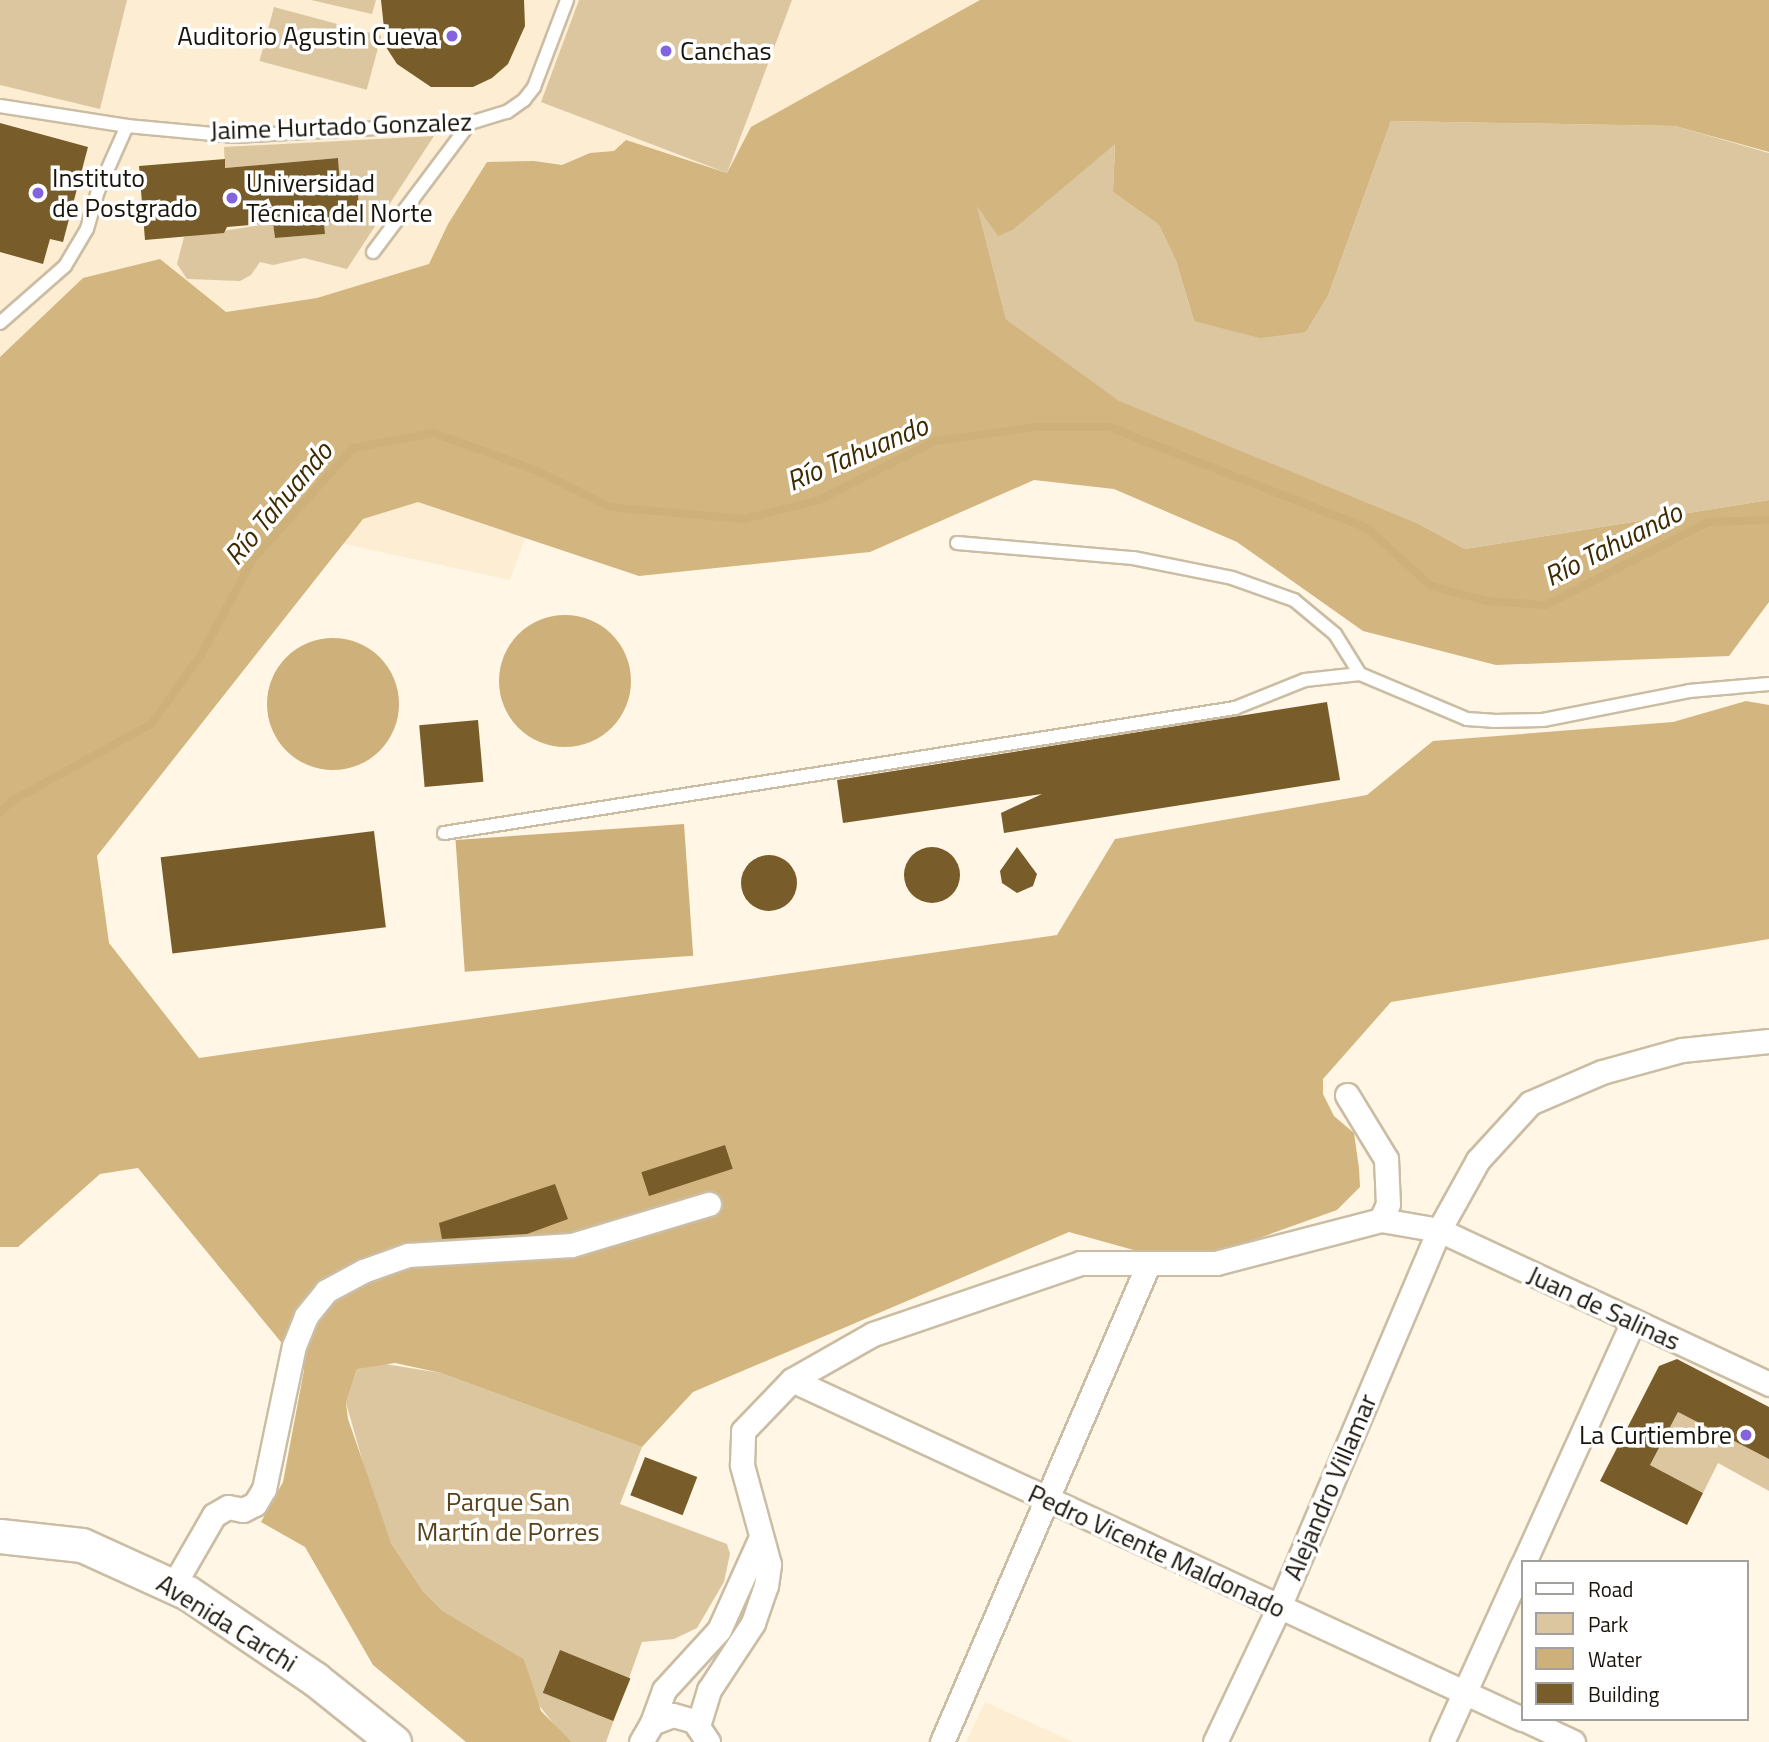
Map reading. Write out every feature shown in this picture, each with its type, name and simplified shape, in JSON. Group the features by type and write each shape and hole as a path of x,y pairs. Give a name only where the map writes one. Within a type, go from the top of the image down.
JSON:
{"street":[{"name":"Alejandro Villamar","path":"1215,1742 1279,1607 1439,1230 1478,1160 1530,1103 1602,1072 1682,1050 1769,1041"},
{"path":"647,1732 673,1715 703,1734 709,1690 760,1607 769,1564 760,1539 742,1465 743,1431 792,1380 873,1334 1080,1263 1216,1263 1381,1220 1388,1204 1386,1159 1347,1095"},
{"path":"173,1586 214,1515 228,1507 243,1510 255,1504 264,1489 294,1346 306,1316 326,1292 363,1271 408,1255 572,1245 709,1204"},
{"name":"Juan de Salinas","path":"1381,1220 1439,1230 1769,1384"},
{"path":"942,1742 1049,1501 1148,1265"},
{"path":"1525,1560 1633,1322"},
{"name":"Pedro Vicente Maldonado","path":"792,1380 1520,1718"},
{"name":"Avenida Carchi","path":"0,1536 82,1545 173,1586 315,1679 394,1742"},
{"path":"647,1732 664,1690 719,1630 760,1539"},
{"path":"1442,1742 1520,1571"},
{"name":"Pedro Vicente Maldonado","path":"1527,1721 1573,1742"}],"lane":[{"name":"Jaime Hurtado Gonzalez","path":"0,106 127,126 235,136 470,123 507,113 524,100 534,87 567,0"},
{"path":"373,253 470,123"},
{"path":"0,323 65,266 88,229 98,191 127,126"},
{"path":"957,543 1133,558 1232,578 1294,600 1335,634 1360,674"},
{"path":"444,833 1235,708 1278,687 1360,674 1467,719 1493,721 1543,720 1689,691 1769,684"}],"shaded area":[{"path":"0,0 980,0 752,127 727,173 665,152 510,580 0,469"},
{"path":"980,0 1769,0 1769,152 1675,126 1391,121 1328,296 1306,332 1260,338 1194,321 1176,261 1159,225 1113,192 1115,144 1013,230 998,236 977,206 1006,319 1119,401 1417,523 1465,549 1769,500 1769,602 1729,656 1496,665 1363,631 1237,542 1114,489 1034,480 870,552 639,576 418,502 363,519 97,856 109,943 199,1058 1057,935 1115,839 1367,795 1433,741 1673,722 1746,701 1769,705 1769,939 1391,1002 1323,1079 1323,1094 1334,1116 1354,1133 1359,1168 1360,1187 1337,1210 1212,1255 1148,1254 1069,1232 693,1392 642,1447 441,1373 395,1363 357,1369 346,1403 348,1419 391,1543 423,1591 443,1611 524,1659 541,1711 572,1742 466,1742 373,1665 305,1547 261,1522 283,1482 304,1370 138,1168 100,1174 18,1247 0,1247 0,357 83,278 160,259 226,312 317,298 429,264 448,224 487,162 534,161 562,165 590,153 614,151 626,140 727,173 751,127"},
{"path":"985,1702 1073,1742 966,1742"}],"green space":[{"path":"0,0 127,0 100,109 0,85"},
{"path":"311,0 376,0 372,14"},
{"name":"Canchas","path":"579,0 792,0 727,173 541,102"},
{"path":"274,7 381,36 367,90 260,61"},
{"path":"1391,121 1675,126 1769,153 1769,500 1465,549 1417,523 1119,402 1006,319 976,203 998,235 1013,230 1115,143 1113,192 1159,225 1176,261 1194,321 1306,332 1328,296"},
{"path":"434,136 347,269 304,258 273,265 260,262 251,275 240,281 187,279 177,264 184,237 273,223 275,238 325,234 324,222 360,218 357,183 340,184 338,158 225,168 224,147"},
{"name":"Parque San Martín de Porres","path":"379,1363 441,1373 642,1447 620,1504 727,1544 730,1554 724,1582 697,1628 674,1639 642,1642 606,1742 572,1742 537,1703 524,1659 443,1611 423,1591 391,1543 379,1519 346,1403 357,1369"},
{"path":"1678,1412 1769,1459 1769,1491 1718,1463 1703,1493 1650,1465"}],"water":[{"path":"565,615 590,620 612,634 626,656 631,681 626,706 612,728 590,742 565,747 540,742 518,728 504,706 499,681 504,656 518,634 540,620"},
{"path":"333,638 358,643 380,657 394,679 399,704 394,729 380,751 358,765 333,770 308,765 286,751 272,729 267,704 272,679 286,657 308,643"},
{"path":"684,824 693,956 465,972 456,840"}],"building":[{"name":"Auditorio Agustin Cueva","path":"381,0 524,0 525,26 508,64 492,78 473,87 431,87 397,64 386,47"},
{"name":"Instituto de Postgrado","path":"0,123 88,147 63,242 50,239 43,264 0,252"},
{"path":"338,158 340,184 357,183 360,219 324,222 325,234 275,238 273,223 227,227 224,233 145,240 139,166 225,159 225,168"},
{"path":"1327,702 1340,780 1004,833 1001,813 1042,794 843,823 837,780"},
{"path":"478,720 483,782 425,787 419,725"},
{"path":"374,831 386,927 172,953 161,857"},
{"path":"927,847 937,847 952,855 958,864 958,886 952,895 937,903 927,903 909,891 904,880 904,870 916,852"},
{"path":"1017,847 1037,874 1033,886 1017,893 1002,883 1000,871"},
{"path":"769,855 780,857 789,863 795,872 795,894 789,903 780,909 769,911 758,909 749,903 743,894 741,883 743,872 749,863 758,857"},
{"path":"725,1145 733,1169 649,1196 641,1172"},
{"path":"555,1184 568,1219 527,1234 442,1239 439,1223"},
{"name":"La Curtiembre","path":"1677,1359 1769,1407 1769,1459 1678,1412 1650,1465 1703,1493 1687,1525 1600,1481 1659,1366"},
{"path":"645,1457 697,1477 683,1515 630,1495"},
{"path":"560,1650 630,1678 613,1721 543,1693"}],"waterway":[{"name":"Río Tahuando","path":"0,813 12,801 151,724 201,655 253,559 353,448 434,433 533,469 610,507 744,519 819,500 936,441 1036,427 1109,427 1367,528 1431,586 1487,601 1546,605 1708,522 1769,520"}],"place":[{"name":"Auditorio Agustin Cueva","path":"452,36"},
{"name":"Canchas","path":"666,51"},
{"name":"Instituto de Postgrado","path":"38,193"},
{"name":"Universidad Técnica del Norte","path":"232,198"},
{"name":"La Curtiembre","path":"1746,1435"}]}
